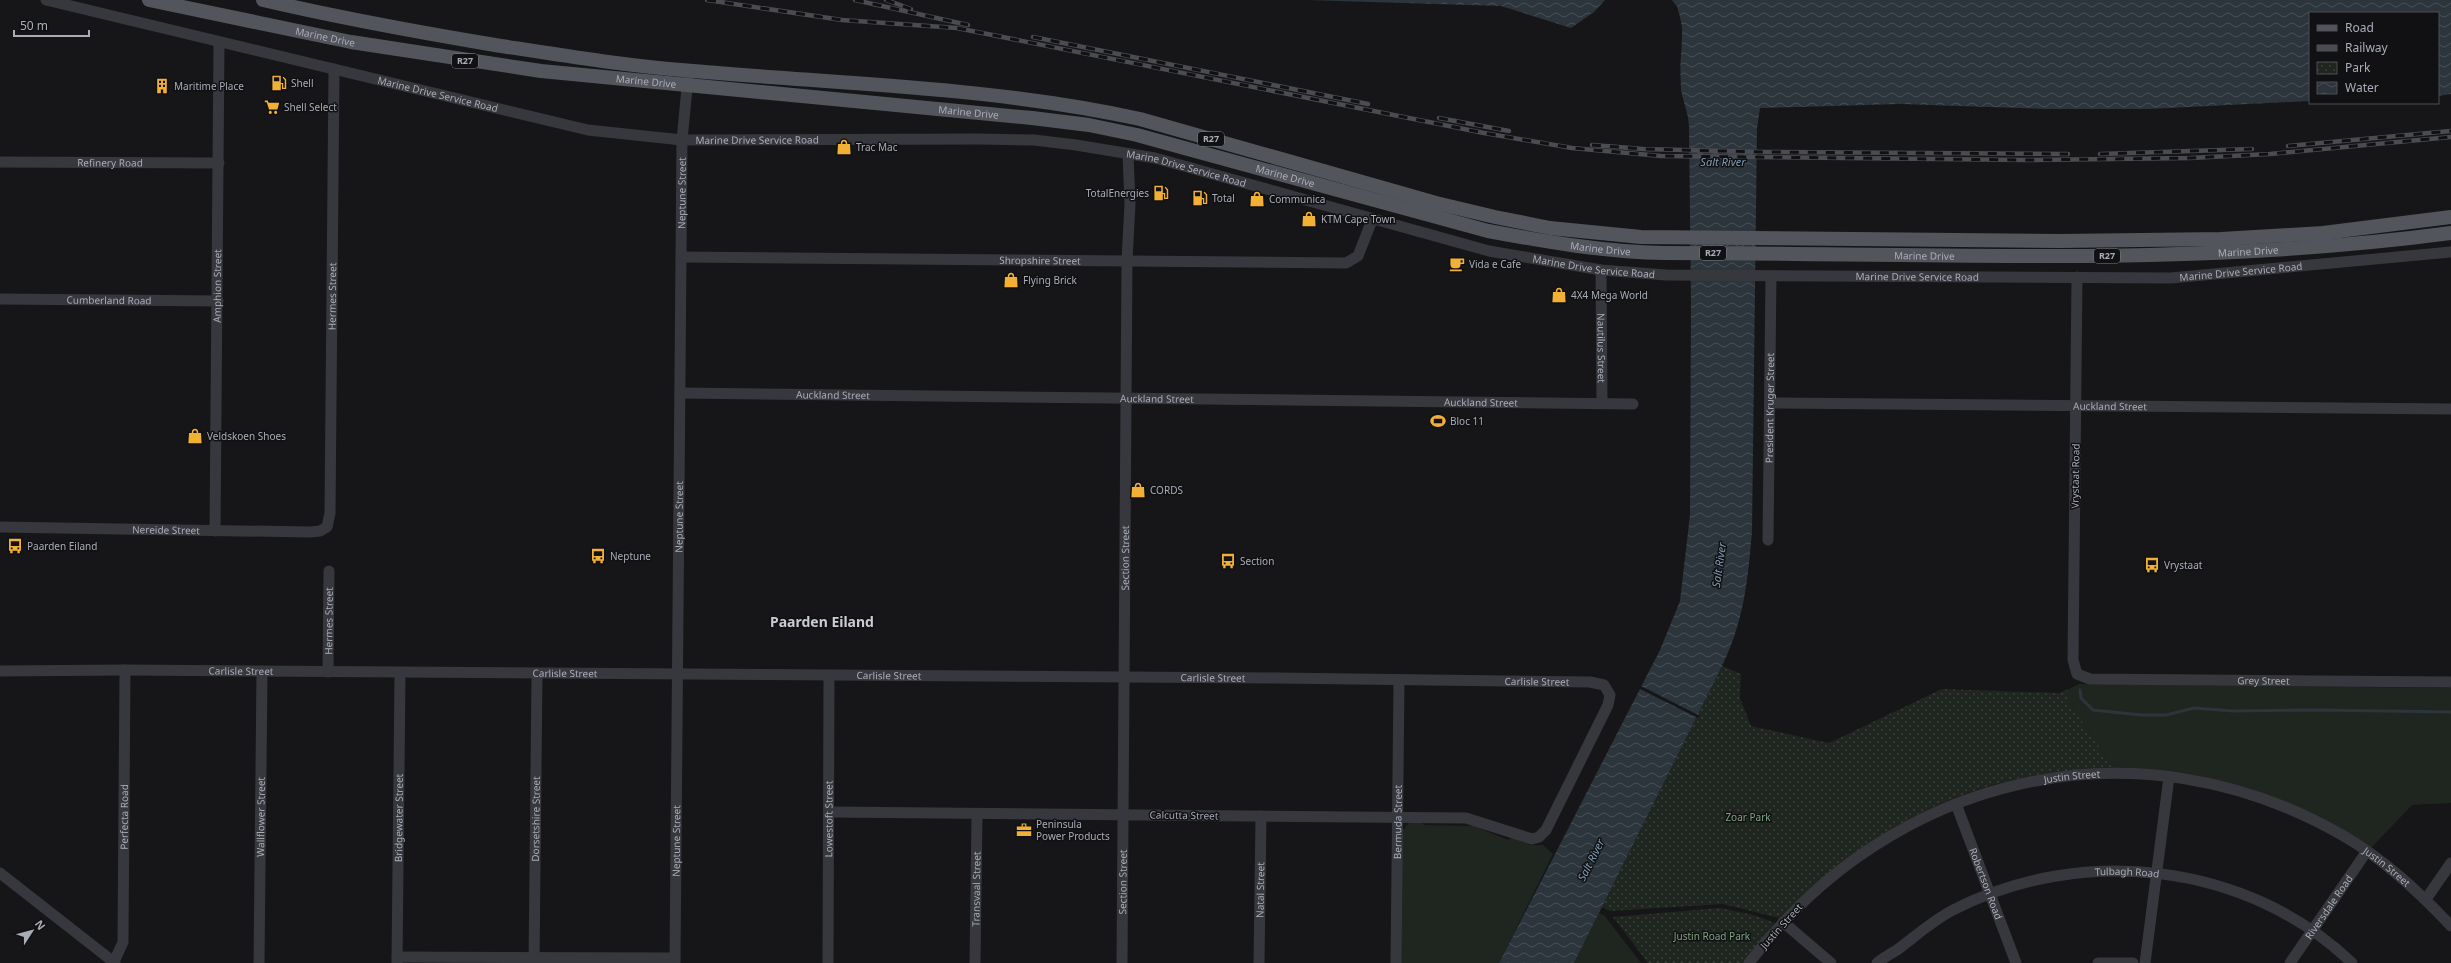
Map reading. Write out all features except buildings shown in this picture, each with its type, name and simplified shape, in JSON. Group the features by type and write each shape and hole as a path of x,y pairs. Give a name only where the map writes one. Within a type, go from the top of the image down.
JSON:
{"main road":[{"name":"Marine Drive","path":"150,0 351,42 438,57 541,71 686,86 984,113 1089,125 1137,135 1488,231 1547,242 1636,252 2180,255 2273,252 2378,243 2451,233"},
{"name":"Marine Drive","path":"263,0 439,36 561,56 690,71 1014,98 1090,108 1140,119 1436,203 1550,228 1601,234 1669,237 2060,241 2221,239 2323,233 2451,217"}],"street":[{"name":"Marine Drive Service Road","path":"46,0 588,130 682,140 1034,140 1155,158 1372,220 1488,251 1601,270 1666,274 1771,276 2171,278 2451,252"},
{"name":"Amphion Street","path":"215,531 219,42"},
{"name":"Hermes Street","path":"329,524 334,69"},
{"name":"Neptune Street","path":"675,960 682,140 686,86 690,71"},
{"name":"Section Street","path":"1122,963 1127,260 1130,204 1128,154"},
{"name":"Refinery Road","path":"0,162 219,163"},
{"name":"Shropshire Street","path":"681,257 1346,263 1358,256 1372,220"},
{"name":"Nautilus Street","path":"1601,270 1602,403"},
{"name":"President Kruger Street","path":"1768,540 1771,276"},
{"name":"Vrystaat Road","path":"2077,277 2072,660 2077,674"},
{"name":"Cumberland Road","path":"0,299 218,301"},
{"name":"Auckland Street","path":"680,393 1633,404"},
{"name":"Auckland Street","path":"1770,403 2451,409"},
{"name":"Nereide Street","path":"0,527 310,532 320,531 329,524"},
{"name":"Hermes Street","path":"328,672 329,571"},
{"name":"Carlisle Street","path":"0,671 126,670 1124,677 1590,682 1601,684 1607,688 1610,695 1608,705 1546,830 1536,838"},
{"name":"Perfecta Road","path":"114,963 123,942 126,670"},
{"name":"Wallflower Street","path":"259,963 262,671"},
{"name":"Bridgewater Street","path":"397,960 400,673"},
{"name":"Dorsetshire Street","path":"534,960 537,674"},
{"name":"Grey Street","path":"2077,674 2090,679 2451,682"},
{"name":"Lowestoft Street","path":"828,963 829,675"},
{"name":"Bermuda Street","path":"1396,963 1399,680"},
{"name":"Justin Street","path":"1749,963 1783,922 1830,876 1874,844 1923,817 1984,793 2033,781 2112,774 2142,774 2169,777 2221,787 2265,800 2322,825 2367,852 2426,899 2451,926"},
{"path":"2145,963 2169,777"},
{"name":"Robertson Road","path":"1956,804 2016,963"},
{"name":"Calcutta Street","path":"829,812 977,815 1122,814 1397,816 1474,819 1527,838 1536,838"},
{"name":"Transvaal Street","path":"975,963 977,815"},
{"name":"Natal Street","path":"1260,963 1261,816"},
{"name":"Riversdale Road","path":"2290,963 2367,852"},
{"path":"2426,899 2451,863"},
{"name":"Tulbagh Road","path":"1877,963 1935,920 1990,894 2030,881 2072,873 2114,870 2156,872 2198,880 2238,893 2276,910 2312,931 2352,963"},
{"path":"0,872 114,963"},
{"path":"1783,922 1831,963"},
{"name":"Tulbagh Road","path":"1889,963 1897,949"},
{"path":"397,960 675,960"},
{"path":"2098,963 2133,963"}],"green space":[{"name":"Zoar Park","path":"1722,666 1741,674 1740,698 1751,726 1829,743 1942,689 2059,693 2069,689 2069,702 2114,769 2064,771 2018,779 1973,791 1931,808 1890,830 1852,855 1815,885 1779,918 1723,904 1610,911 1602,907"},
{"path":"2079,684 2451,688 2451,803 2412,805 2370,849 2326,822 2180,774 2114,769 2069,702 2069,689"},
{"path":"1420,821 1424,825 1474,826 1508,840 1513,837 1531,845 1543,845 1553,854 1499,963 1401,963 1402,831 1409,823"},
{"name":"Justin Road Park","path":"1720,908 1754,915 1775,923 1743,963 1648,963 1613,917"},
{"path":"1599,913 1604,915 1641,963 1574,963"}],"water":[{"path":"1307,0 1605,0 1594,12 1571,28 1501,6"},
{"name":"Salt River","path":"1672,0 2451,0 2451,94 2439,96 2439,12 2309,12 2309,101 2149,109 2048,109 1900,104 1760,108 1757,128 1752,531 1747,583 1735,633 1722,666 1574,963 1499,963 1660,650 1680,601 1690,515 1691,304 1689,128 1680,80 1682,32 1678,10"}],"pier":[{"path":"1670,0 1677,6 1682,28 1680,60 1681,91 1688,117 1689,128 1687,128 1679,91 1678,60 1680,28 1675,7"},
{"path":"1639,685 1700,716 1698,718 1638,688"}],"waterway":[{"path":"2080,690 2081,698 2093,710 2141,715 2166,715 2194,708 2233,711 2317,710 2451,712"}],"railway":[{"path":"707,0 842,20 957,28 1484,133 1572,148 1661,156 2026,160 2190,158 2270,154 2451,137"},
{"path":"855,0 968,25"},
{"path":"886,0 911,9"},
{"path":"1033,37 1368,104"},
{"path":"1439,118 1509,131"},
{"path":"2288,146 2451,131"},
{"path":"1592,145 1643,149 1762,152 2068,154"},
{"path":"2100,154 2252,149"}],"place":[{"name":"Shell","path":"279,83"},
{"name":"Maritime Place","path":"162,86"},
{"name":"Shell Select","path":"272,107"},
{"name":"Trac Mac","path":"844,147"},
{"name":"TotalEnergies","path":"1161,193"},
{"name":"Total","path":"1200,198"},
{"name":"Communica","path":"1257,199"},
{"name":"KTM Cape Town","path":"1309,219"},
{"name":"Vida e Cafe","path":"1457,264"},
{"name":"Flying Brick","path":"1011,280"},
{"name":"4X4 Mega World","path":"1559,295"},
{"name":"Bloc 11","path":"1438,421"},
{"name":"Veldskoen Shoes","path":"195,436"},
{"name":"CORDS","path":"1138,490"},
{"name":"Paarden Eiland","path":"15,546"},
{"name":"Neptune","path":"598,556"},
{"name":"Section","path":"1228,561"},
{"name":"Vrystaat","path":"2152,565"},
{"name":"Peninsula Power Products","path":"1024,830"}],"district":[{"name":"Paarden Eiland","path":"822,622"}]}
